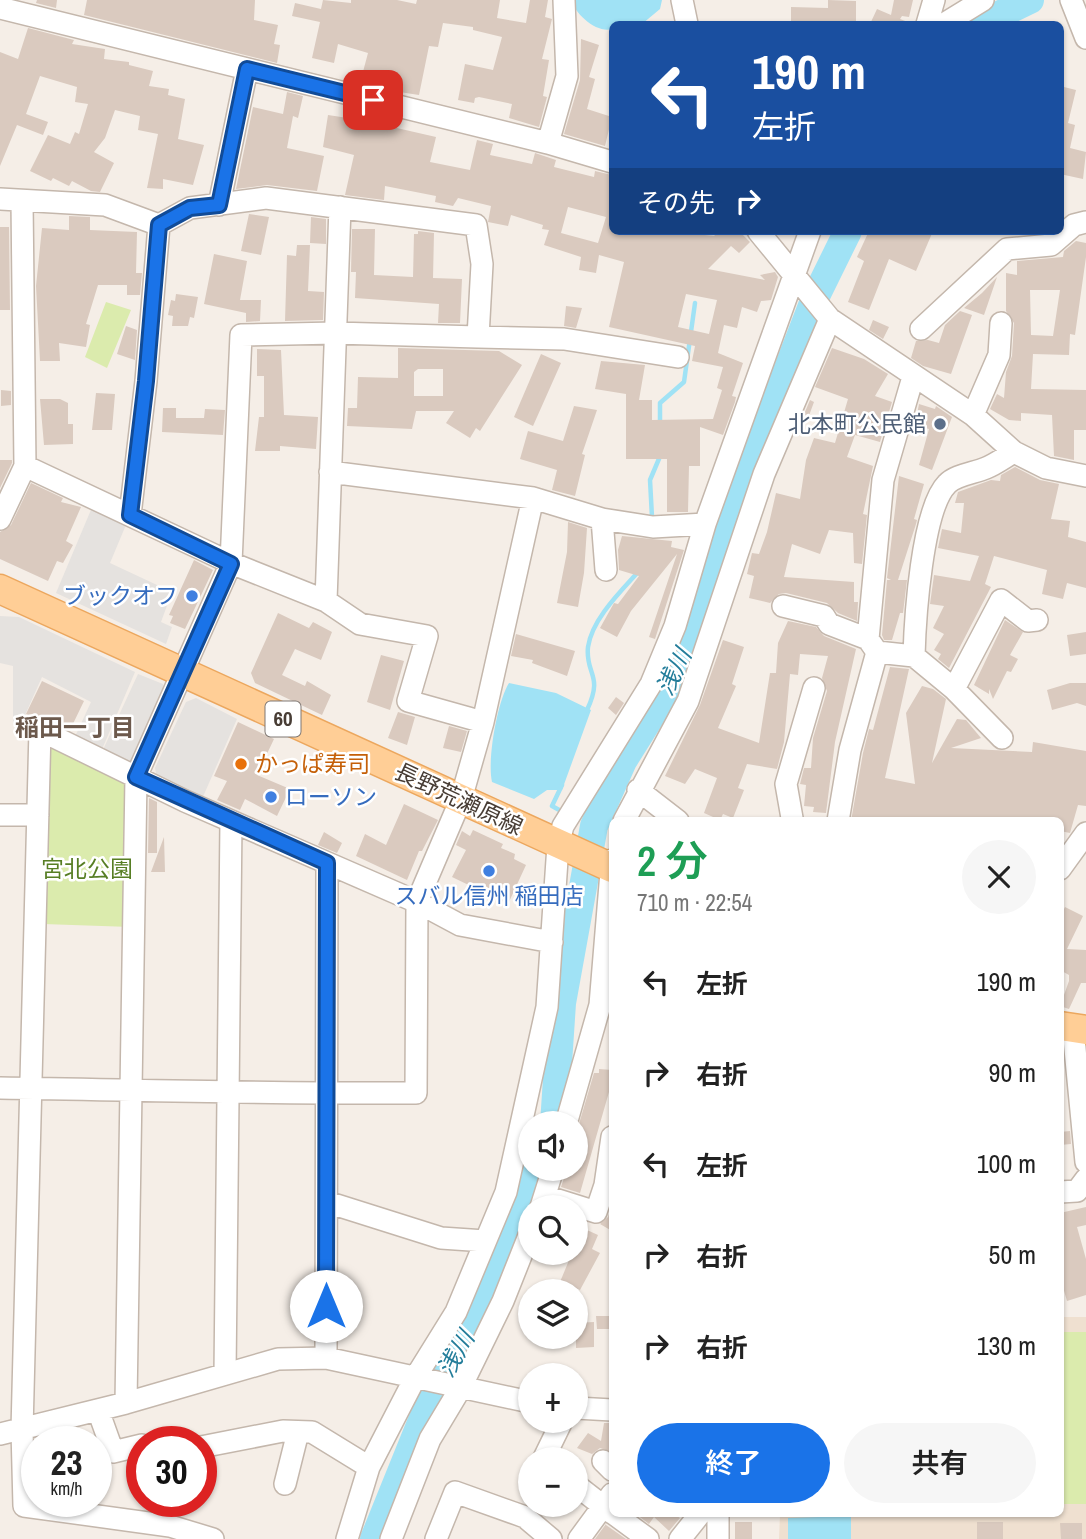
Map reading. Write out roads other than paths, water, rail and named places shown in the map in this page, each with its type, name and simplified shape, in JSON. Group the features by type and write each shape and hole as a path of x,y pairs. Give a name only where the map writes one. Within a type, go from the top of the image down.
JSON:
{"main road":[{"name":"長野荒瀬原線","path":"0,589 562,846 609,865"}],"street":[{"path":"548,143 567,76 564,0"},
{"path":"682,0 686,21"},
{"path":"928,21 934,0"},
{"path":"949,21 983,0"},
{"path":"1071,2 1086,38"},
{"path":"0,8 24,7 247,69 548,143 609,161"},
{"path":"219,205 247,69"},
{"path":"0,199 105,205 159,225 190,208 266,198 476,225 482,264 478,337"},
{"path":"0,519 25,466 22,201"},
{"path":"326,601 340,207"},
{"path":"921,329 1007,249 1051,246 1062,239 1074,225 1086,222"},
{"path":"130,515 146,381 159,225"},
{"path":"761,235 828,316 913,377 973,415 1014,452 1046,467 1086,476"},
{"path":"347,1539 369,1467 456,1312 506,1192 547,1007 563,826 652,684 675,626 705,524 809,235"},
{"path":"626,817 688,701 764,474 828,316"},
{"path":"973,415 999,355 1002,323"},
{"path":"126,1403 136,777 231,564 241,335 335,333 565,339 678,357"},
{"path":"839,817 873,645 883,480 913,377"},
{"path":"914,656 917,603 936,498 948,482 989,467 1014,452"},
{"path":"25,466 231,564 326,601 360,624 427,636 408,701 483,722"},
{"path":"330,472 533,498 602,519 653,527 705,524"},
{"path":"0,1088 416,1093 416,902 461,799 483,722 533,498"},
{"path":"602,519 606,570"},
{"path":"954,689 1001,600 1028,621 1037,620"},
{"path":"783,606 824,616 829,624 873,645 914,656 954,689 1002,738"},
{"path":"794,817 786,784 814,688"},
{"path":"22,1426 40,730 231,821 416,902 460,925 552,942"},
{"path":"638,790 673,817"},
{"path":"0,815 38,815"},
{"path":"225,1374 231,821"},
{"path":"1064,861 1075,839"},
{"path":"326,1358 327,863"},
{"path":"1064,869 1086,866"},
{"path":"570,1111 606,1007 609,900"},
{"path":"1073,1028 1070,1103 1086,1163"},
{"path":"588,1210 596,1212 605,1185 609,1158"},
{"path":"1064,1192 1077,1191 1086,1179"},
{"path":"327,1202 441,1238 485,1241"},
{"path":"391,1539 430,1439 503,1301 518,1263"},
{"path":"37,1426 278,1359 326,1358 518,1400"},
{"path":"588,1409 609,1410"},
{"path":"98,1410 113,1452 126,1449"},
{"path":"0,1434 21,1430"},
{"path":"285,1484 298,1432"},
{"path":"217,1443 242,1437 312,1433 369,1467"},
{"path":"436,1539 456,1492 518,1506"},
{"path":"588,1493 609,1506"},
{"path":"579,1539 609,1509"},
{"path":"104,1517 170,1526 213,1539"},
{"path":"535,1517 551,1539"},
{"path":"623,1517 648,1539"},
{"path":"680,1539 698,1517"},
{"path":"718,1517 718,1539"}],"water":[{"path":"572,0 662,0 660,9 646,21 609,21 609,30 606,30 588,22"},
{"path":"509,683 556,693 591,710 562,790 547,790 534,799 492,782 494,732"},
{"path":"851,1517 851,1539 788,1539 788,1518"}],"waterway":[{"name":"浅川","path":"986,21 1030,0"},
{"name":"浅川","path":"555,1111 562,1003 594,826 623,761 680,670 702,601 765,428 815,298 846,235"},
{"path":"660,424 660,403 684,382 695,303"},
{"path":"652,517 650,480 661,454"},
{"path":"587,710 594,689 588,647 595,626 608,606 639,571"},
{"path":"561,811 552,806 562,785"},
{"path":"587,823 594,825"},
{"name":"浅川","path":"374,1539 431,1398 472,1327 508,1249 532,1181"}],"place":[{"name":"北本町公民館","path":"940,424"},
{"name":"ブックオフ","path":"192,596"},
{"name":"かっぱ寿司","path":"241,764"},
{"name":"ローソン","path":"271,797"},
{"name":"スバル信州 稲田店","path":"489,871"}],"district":[{"name":"稲田一丁目","path":"75,728"}],"park label":[{"name":"宮北公園","path":"87,869"}]}
